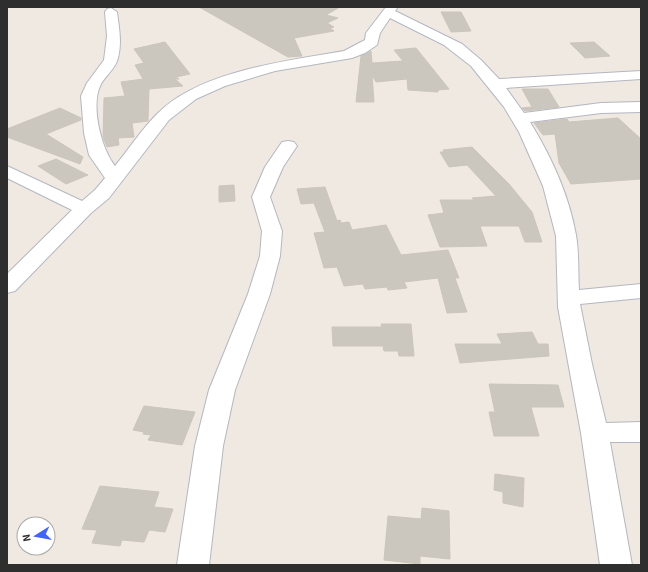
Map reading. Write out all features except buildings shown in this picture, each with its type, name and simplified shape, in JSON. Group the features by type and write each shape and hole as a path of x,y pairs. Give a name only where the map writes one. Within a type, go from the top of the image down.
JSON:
{"street":[{"path":"9,281 84,209 102,194 163,117 191,96 220,83 266,69 347,54 360,50 372,42 373,33 390,10 459,48 480,68 499,76 641,75"},
{"path":"111,12 114,36 111,60 94,83 89,96 92,134 98,155 114,178"},
{"path":"527,68 558,68"},
{"path":"499,76 519,120 549,175 558,201 566,236 568,298 579,365 595,433 616,565"},
{"path":"519,120 601,108 641,107"},
{"path":"193,565 209,446 222,390 258,294 270,256 272,231 261,196 274,167 288,146"},
{"path":"7,171 84,209"},
{"path":"568,298 641,291"},
{"path":"595,433 641,432"}]}
